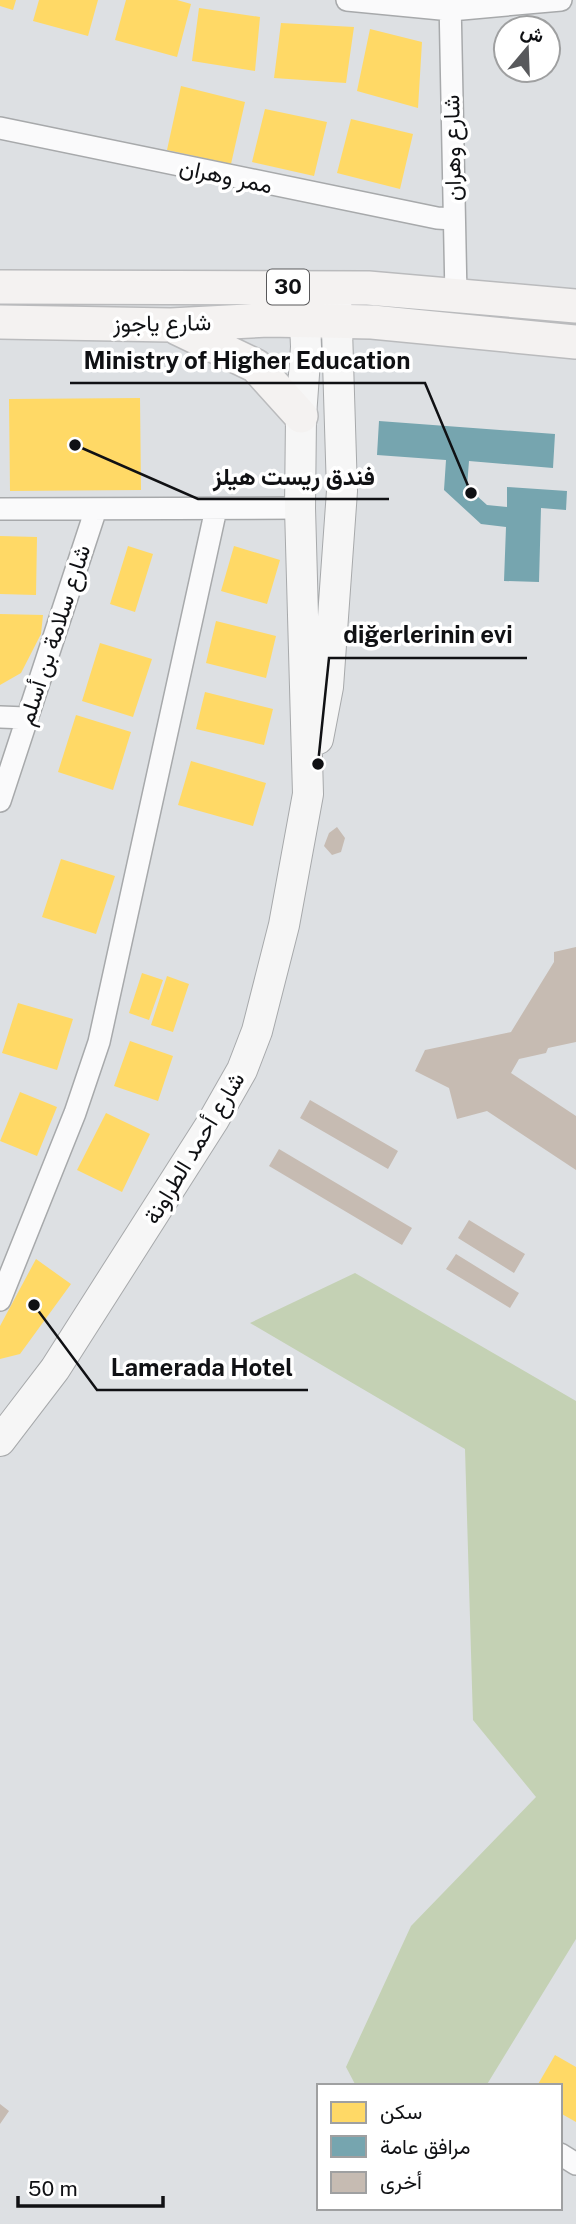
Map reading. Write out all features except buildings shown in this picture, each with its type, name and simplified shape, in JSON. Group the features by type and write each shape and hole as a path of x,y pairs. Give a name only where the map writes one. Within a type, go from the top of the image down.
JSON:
{"main road":[{"name":"شارع ياجوز","path":"0,286 368,288 576,306"},
{"name":"شارع ياجوز","path":"0,322 171,325 268,320 336,321 576,342"},
{"path":"171,325 256,366 301,416"}],"street":[{"path":"346,0 451,5 561,0"},
{"name":"شارع وهران","path":"451,5 456,296"},
{"name":"ممر وهران","path":"0,128 385,208 453,219"},
{"name":"شارع أحمد الطراونة","path":"309,777 300,508 301,416 306,347 303,321 320,287"},
{"name":"شارع أحمد الطراونة","path":"0,1441 13,1406 55,1369 213,1121 242,1070 257,1031 284,925 302,832 309,777 328,687 342,491 336,321 320,287"},
{"path":"0,509 300,508"},
{"name":"شارع سلامة بن أسلم","path":"0,801 96,509"},
{"path":"0,1300 85,1088 99,1042 216,509"},
{"path":"0,717 26,718"}],"green space":[{"path":"355,1273 576,1401 576,1939 487,2084 355,2084 346,2067 411,1926 536,1797 473,1720 465,1449 250,1323"}],"place":[{"name":"فندق ريست هيلز","path":"75,445"},
{"name":"Ministry of Higher Education","path":"471,493"},
{"name":"diğerlerinin evi","path":"318,764"},
{"name":"Lamerada Hotel","path":"34,1305"}]}
